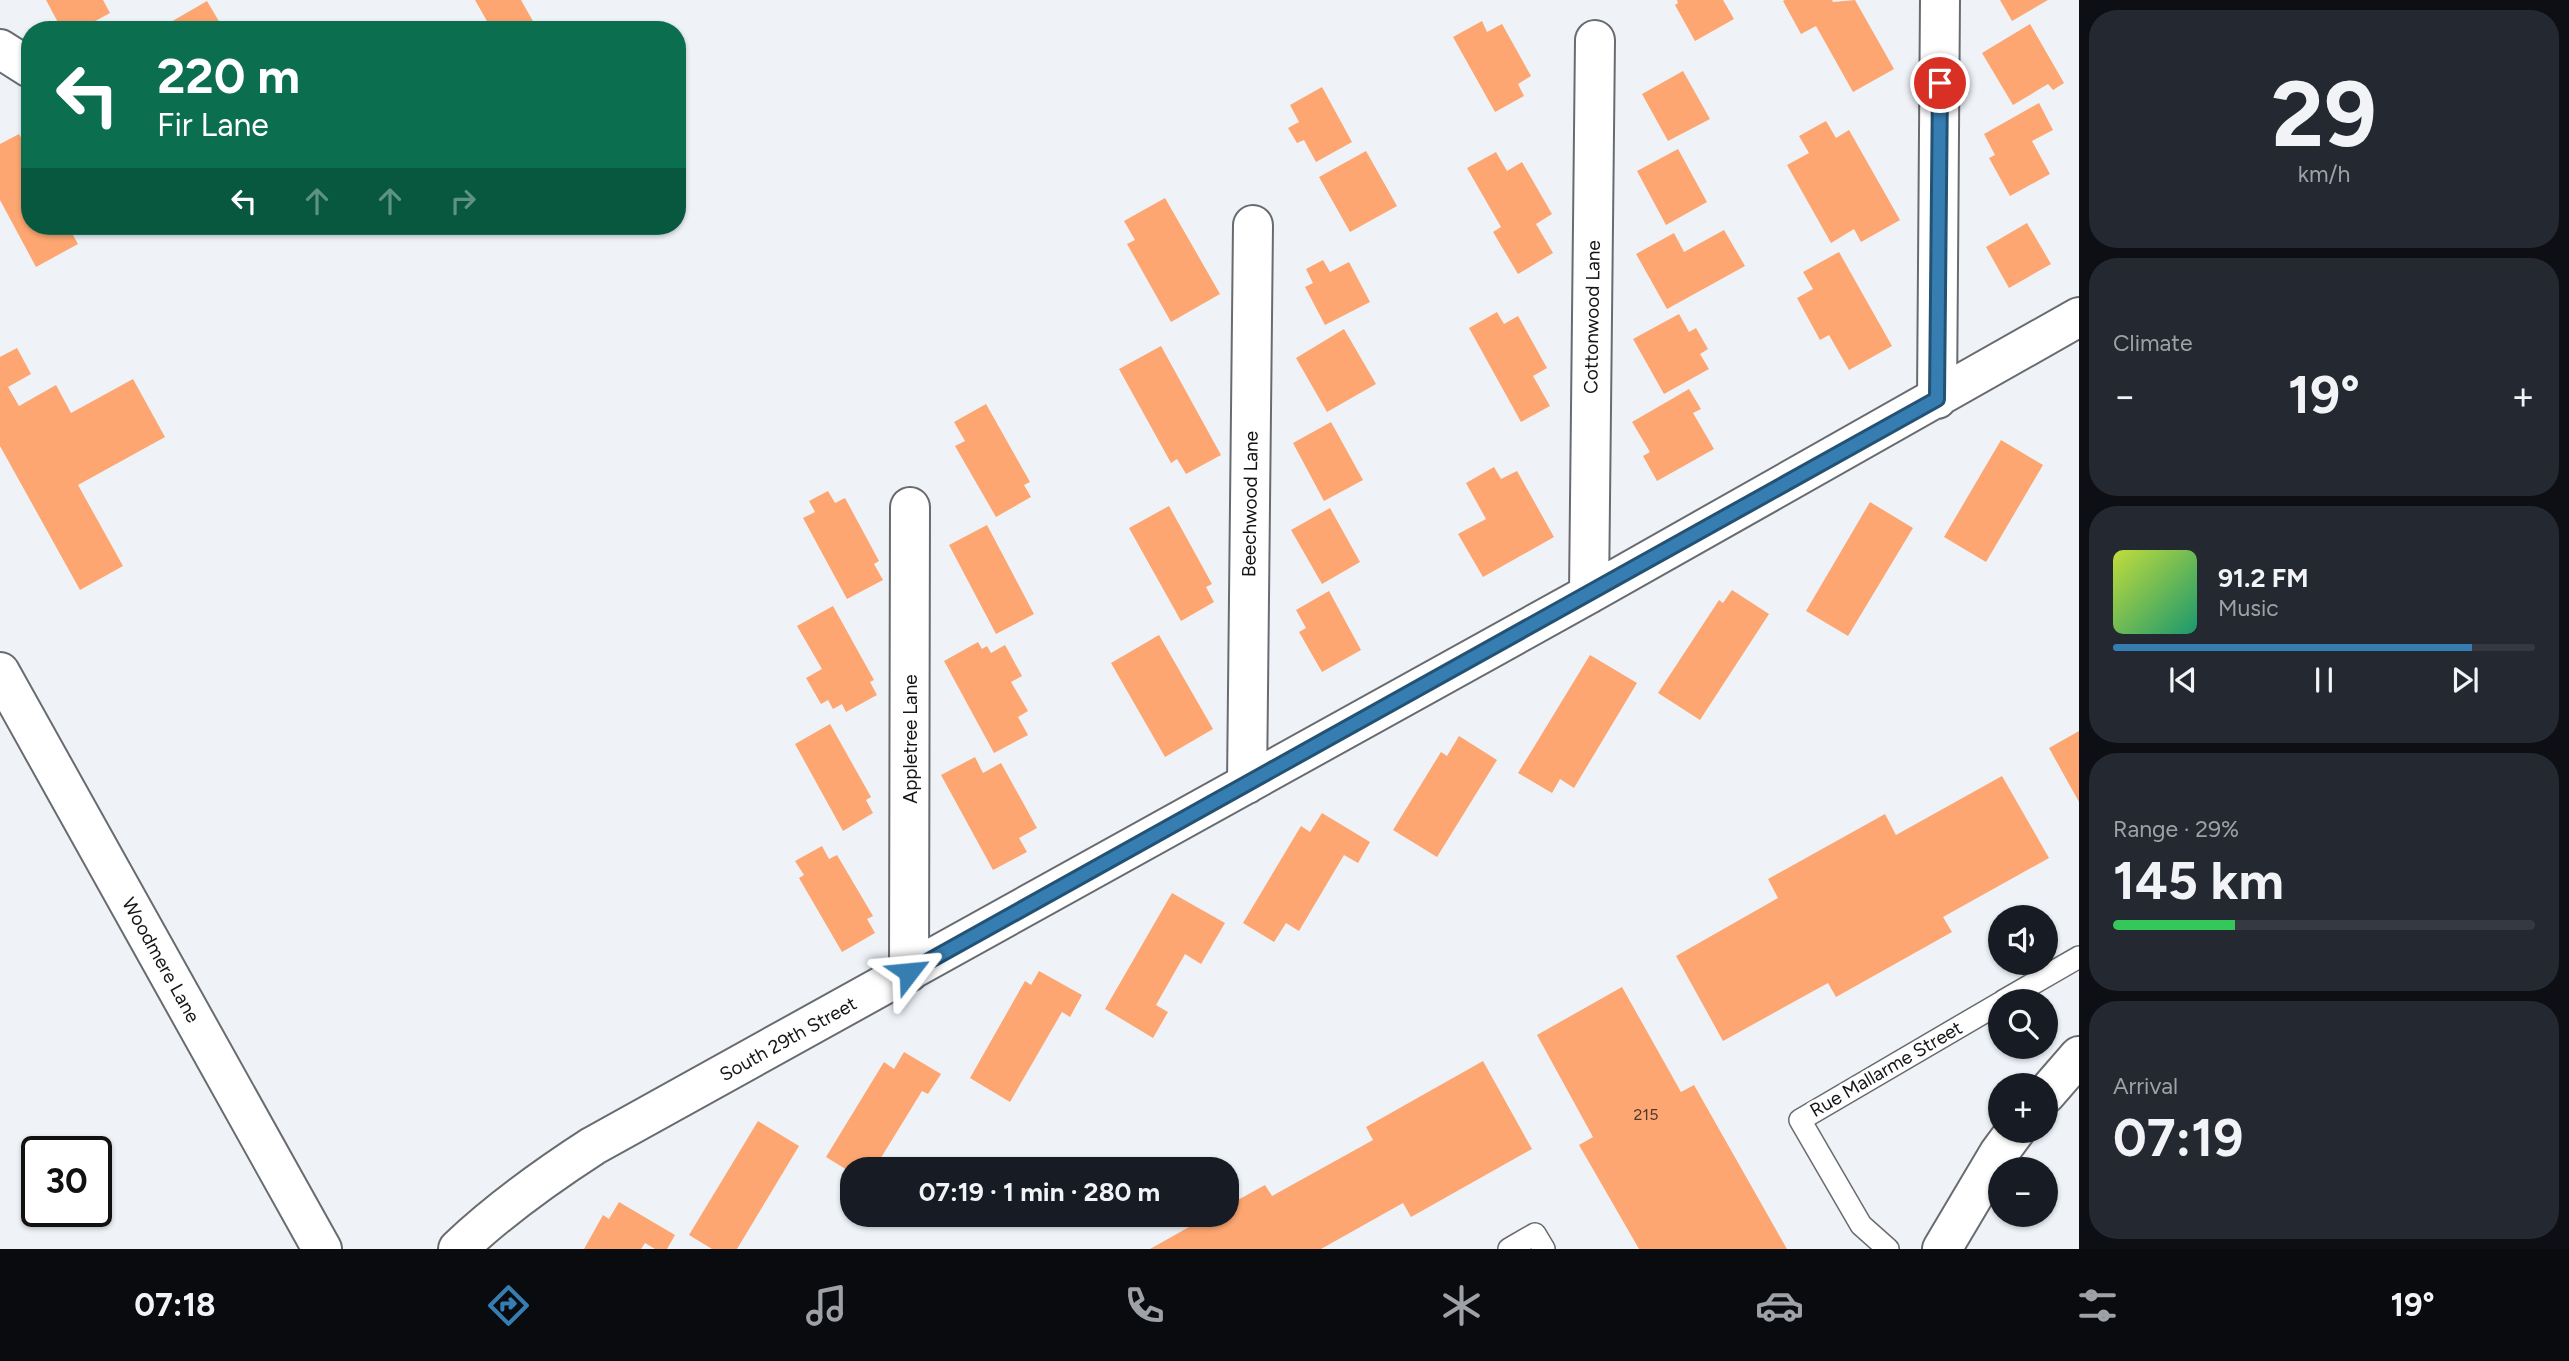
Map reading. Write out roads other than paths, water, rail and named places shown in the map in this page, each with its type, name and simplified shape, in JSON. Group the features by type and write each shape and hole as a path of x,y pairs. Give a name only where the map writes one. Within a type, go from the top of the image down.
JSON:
{"street":[{"path":"1937,399 1940,0"},
{"name":"Cottonwood Lane","path":"1589,594 1595,40"},
{"path":"0,49 21,62"},
{"name":"Beechwood Lane","path":"1247,784 1253,225"},
{"name":"South 29th Street","path":"458,1249 548,1175 593,1146 1589,594 2079,317"},
{"name":"Appletree Lane","path":"909,972 910,507"},
{"name":"Woodmere Lane","path":"0,672 322,1249"},
{"path":"2058,1080 2079,1056"},
{"path":"1942,1249 2006,1143"}],"lane":[{"name":"Rue Mallarme Street","path":"2024,989 2079,957"},
{"name":"Rue Mallarme Street","path":"1888,1249 1861,1225 1800,1119 1988,1010"},
{"path":"1508,1249 1535,1234 1544,1249"}]}
